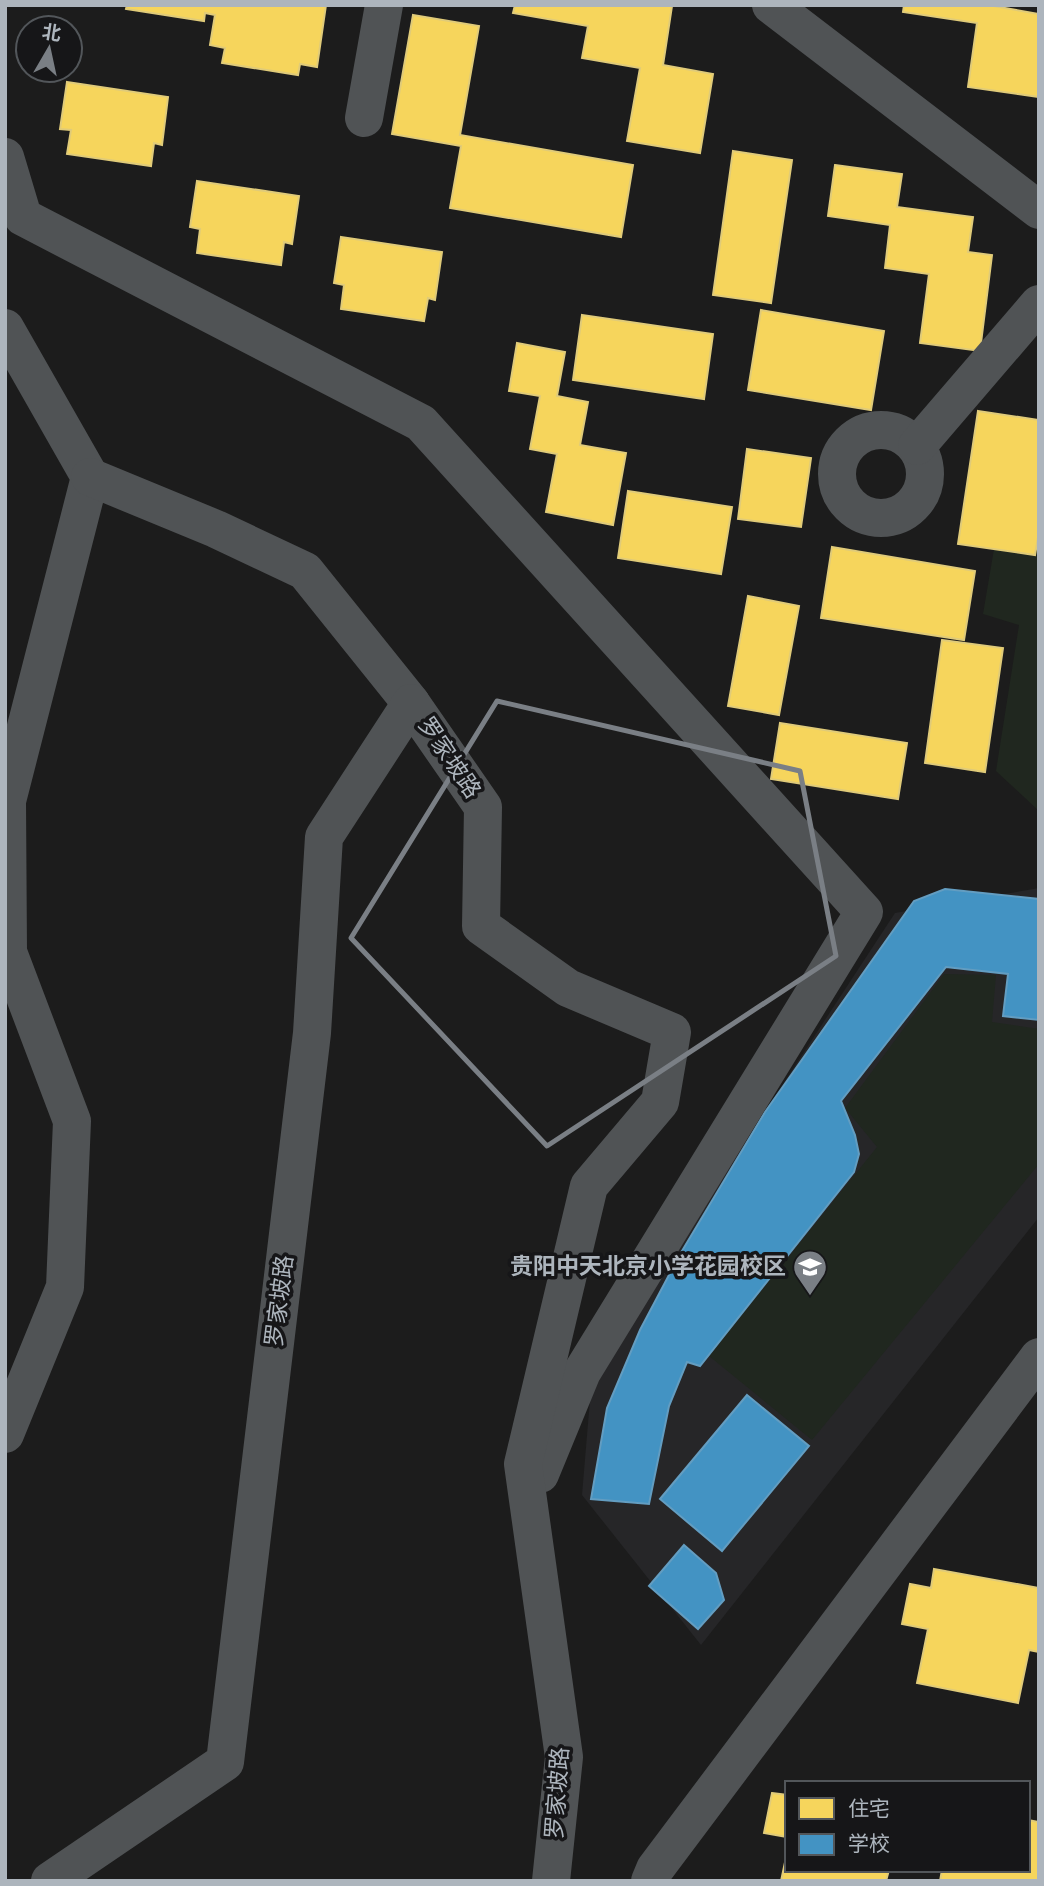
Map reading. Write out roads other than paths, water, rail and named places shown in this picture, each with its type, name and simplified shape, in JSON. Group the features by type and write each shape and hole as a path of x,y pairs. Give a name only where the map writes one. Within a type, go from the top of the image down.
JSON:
{"street":[{"path":"364,118 384,5"},
{"path":"772,5 1039,210"},
{"path":"5,157 14,224 421,423 864,912 582,1372 528,1502"},
{"path":"916,446 1039,304"},
{"path":"5,328 90,477 216,529 305,571 411,703"},
{"path":"5,1434 65,1287 72,1121 8,952 7,801 90,477"},
{"name":"罗家坡路","path":"50,1881 225,1762 312,1033 324,837 411,703 483,807 481,926 568,988 671,1032 660,1102 589,1186 523,1464 564,1756 551,1881"},
{"path":"650,1881 655,1869 1039,1357"}],"place":[{"name":"贵阳中天北京小学花园校区","path":"810,1297"}]}
